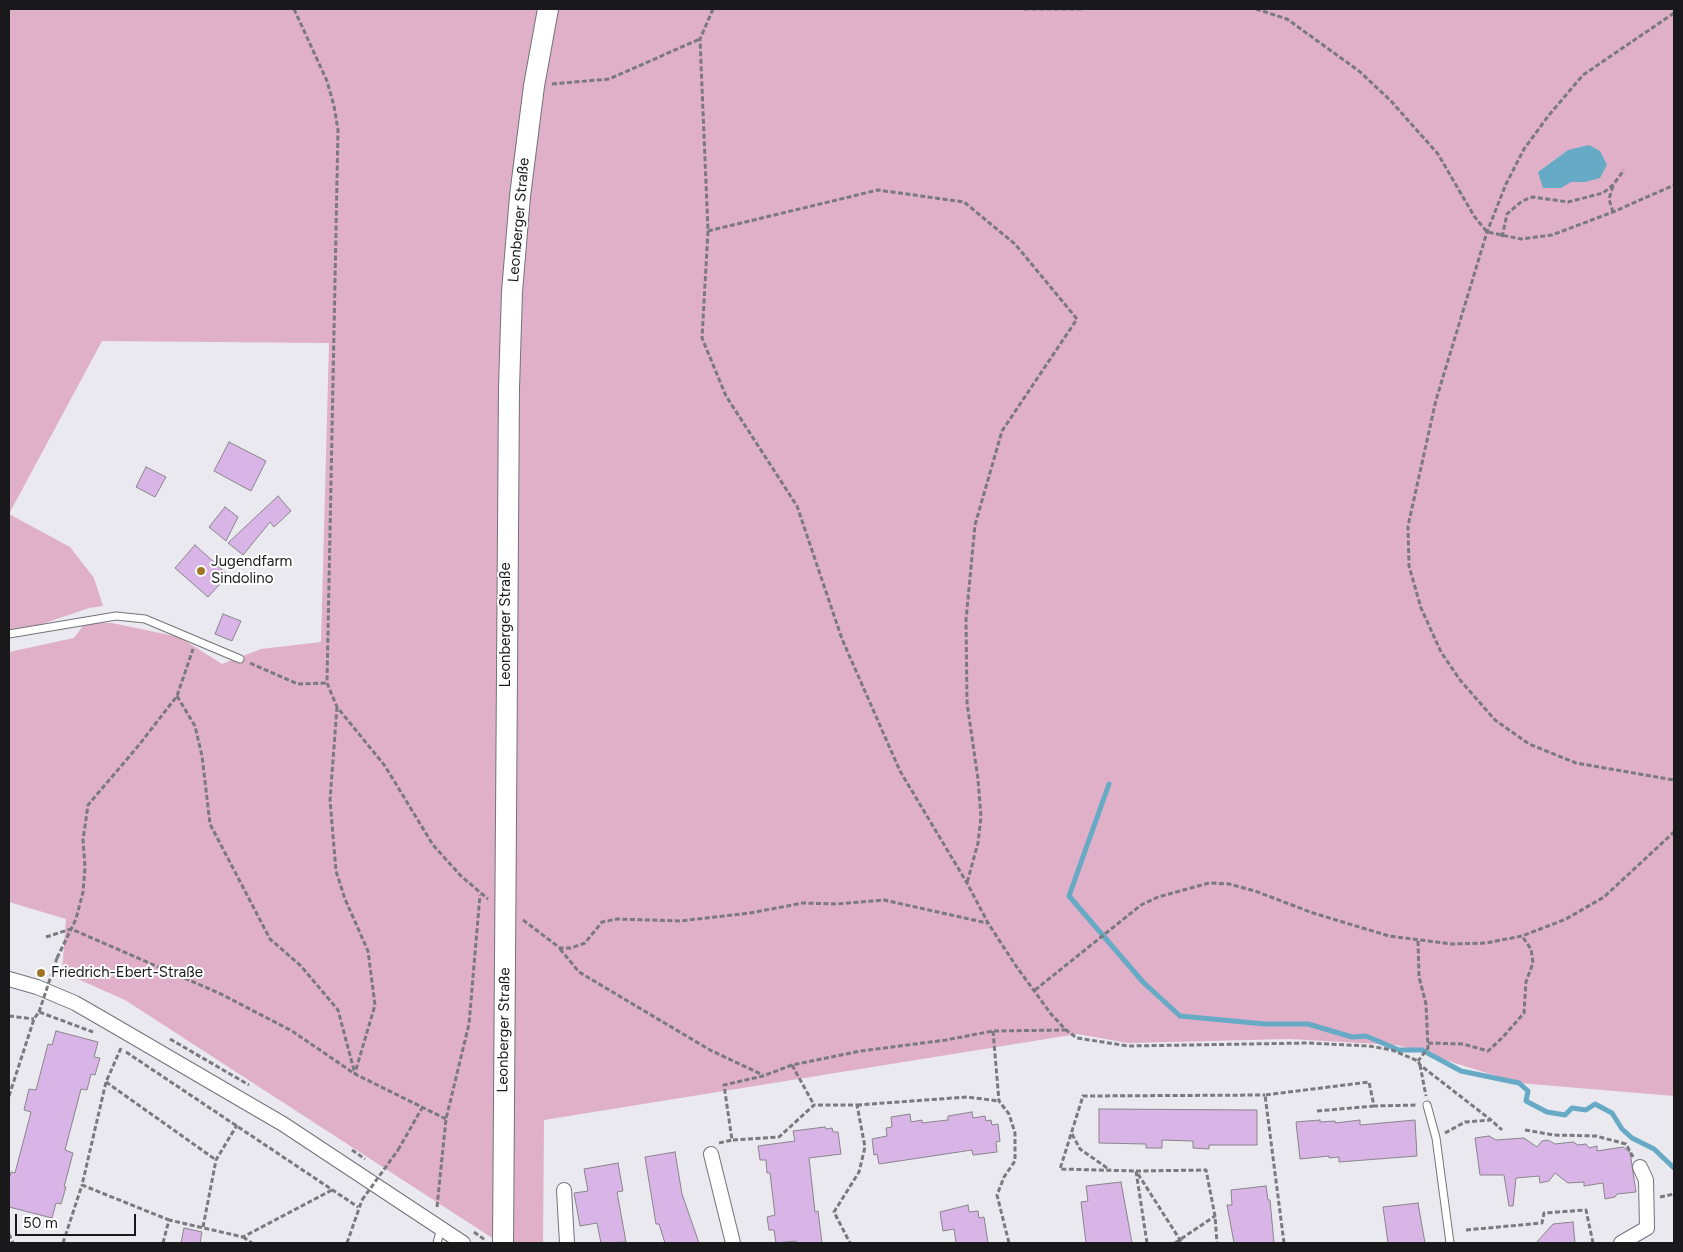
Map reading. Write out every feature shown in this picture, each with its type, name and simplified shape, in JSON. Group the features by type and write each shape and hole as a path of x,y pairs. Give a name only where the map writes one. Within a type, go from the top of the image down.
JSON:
{"main road":[{"name":"Leonberger Straße","path":"503,1243 509,388 512,292 520,196 534,86 548,9"}],"street":[{"path":"9,979 37,987 75,1004 108,1022 283,1124 463,1243"},
{"path":"711,1154 733,1243"},
{"path":"1621,1243 1647,1228 1646,1180 1640,1167"},
{"path":"564,1190 566,1243"}],"lane":[{"path":"9,634 116,616 145,619 240,659"},
{"path":"1427,1105 1436,1138 1450,1243"},
{"path":"437,1243 441,1228"}],"path":[{"path":"294,9 327,81 338,130 327,683 337,707 385,766 434,845 480,895 469,1024 446,1119 437,1207"},
{"path":"713,9 700,39 708,231 702,338 726,396 797,506 842,639 900,771 967,883 988,923 1051,1014 1066,1030 1077,1038 1128,1046 1310,1043 1369,1046 1392,1050 1419,1063 1502,1130"},
{"path":"1024,9 1082,9"},
{"path":"1256,9 1287,19 1360,71 1390,100 1438,154 1474,216 1487,232 1502,237 1521,239 1552,235 1613,212 1674,185"},
{"path":"1674,13 1583,75 1554,108 1520,158 1506,184 1487,232 1436,400 1408,526 1409,566 1421,608 1441,652 1460,680 1495,720 1529,744 1576,763 1674,780"},
{"path":"534,86 609,79 700,39"},
{"path":"1502,237 1507,214 1522,202 1533,197 1568,202 1603,193 1613,185 1624,170"},
{"path":"1613,185 1609,199 1613,212"},
{"path":"708,231 878,190 964,202 1015,244 1077,320 1002,431 975,525 966,620 967,703 981,817 978,843 967,883"},
{"path":"9,1096 34,1019 39,1012 57,958 83,892 86,868 82,840 88,805 139,745 176,696 196,641"},
{"path":"240,659 298,684 327,683"},
{"path":"176,696 195,726 202,756 210,824 270,938 300,966 338,1010 355,1074"},
{"path":"337,707 330,800 336,870 344,899 368,951 375,1005 355,1074"},
{"path":"1035,990 1098,938 1141,906 1158,897 1209,883 1228,884 1255,891 1313,913 1388,936 1452,944 1486,943 1522,936 1566,919 1604,897 1674,832"},
{"path":"560,948 571,948 585,943 602,922 617,919 680,921 750,913 803,903 836,904 884,900 988,923"},
{"path":"506,909 560,948 579,972 710,1050 764,1076"},
{"path":"46,938 70,929 221,994 292,1031 355,1074 446,1119"},
{"path":"1428,1043 1463,1044 1488,1051 1503,1038 1524,1013 1526,982 1533,963 1531,949 1522,936"},
{"path":"1317,1111 1374,1106 1427,1105 1419,1063 1428,1048 1428,1043 1426,1004 1419,977 1418,941"},
{"path":"39,1012 100,1034"},
{"path":"9,1016 34,1019"},
{"path":"732,1140 724,1085 764,1076 792,1065 861,1050 946,1040 993,1031 1066,1030"},
{"path":"993,1031 999,1101 1009,1114 1015,1133 1015,1161 1004,1177 996,1195 1009,1243"},
{"path":"114,1044 237,1124 358,1208"},
{"path":"63,1243 82,1185 106,1082 121,1048"},
{"path":"792,1065 814,1105"},
{"path":"106,1082 216,1160"},
{"path":"1217,1243 1215,1216 1206,1170 1060,1169 1083,1096 1265,1094 1369,1082 1374,1106"},
{"path":"1265,1094 1284,1243"},
{"path":"711,1154 710,1144 732,1140 779,1137 814,1105 857,1105 967,1097 999,1101"},
{"path":"850,1243 834,1212 859,1172 865,1147 857,1105"},
{"path":"347,1243 362,1200 398,1150 422,1108"},
{"path":"1436,1138 1465,1122 1491,1120"},
{"path":"203,1227 216,1160 237,1124"},
{"path":"1525,1130 1554,1135 1596,1136 1626,1144 1640,1167"},
{"path":"1071,1134 1080,1150 1112,1170"},
{"path":"1136,1171 1181,1241"},
{"path":"1136,1171 1147,1243"},
{"path":"82,1185 169,1220 242,1236 252,1243"},
{"path":"242,1236 332,1190"},
{"path":"1466,1230 1542,1223 1544,1213 1586,1210 1593,1243"},
{"path":"1175,1243 1181,1241 1215,1216"},
{"path":"164,1243 169,1220"},
{"path":"9,1234 14,1243"}],"shaded area":[{"path":"9,9 1674,9 1674,1096 1519,1083 1397,1045 1289,1039 1128,1043 1077,1034 544,1120 543,1243 500,1243 125,1000 62,972 66,919 9,902 9,652 74,638 85,623 112,623 179,637 222,664 261,649 321,642 329,343 102,341 9,514","holes":["1568,150 1585,182 1571,182 1538,172"]},
{"path":"9,514 70,547 94,578 103,606 89,608 39,625 9,630"}],"water":[{"path":"1589,145 1600,151 1607,165 1600,178 1585,182 1571,182 1561,188 1543,188 1538,172 1568,150"}],"building":[{"path":"229,442 266,461 251,491 214,471"},
{"path":"146,467 166,477 155,497 136,487"},
{"path":"278,496 291,511 274,527 270,522 243,555 228,543"},
{"path":"225,507 238,517 226,541 209,527"},
{"name":"Jugendfarm Sindolino","path":"195,545 228,575 208,597 175,568"},
{"path":"223,614 241,621 232,641 215,634"},
{"path":"56,1031 98,1042 94,1057 100,1058 95,1075 91,1074 87,1090 81,1089 65,1150 73,1153 64,1187 66,1187 61,1204 56,1203 52,1218 9,1207 9,1180 11,1172 15,1173 31,1112 24,1110 29,1089 36,1090 48,1044 52,1045"},
{"path":"1099,1109 1257,1110 1257,1145 1209,1145 1209,1149 1193,1148 1193,1141 1162,1140 1162,1148 1146,1148 1146,1144 1099,1143"},
{"path":"972,1112 973,1118 985,1116 986,1121 991,1120 992,1125 998,1124 1000,1141 996,1142 997,1152 973,1155 972,1150 879,1164 877,1154 874,1155 872,1139 887,1136 886,1128 892,1127 891,1117 910,1114 911,1122 922,1120 922,1123 948,1120 948,1116"},
{"path":"1320,1120 1320,1122 1335,1121 1335,1123 1360,1120 1360,1125 1415,1120 1417,1156 1339,1162 1339,1157 1329,1158 1329,1156 1300,1159 1296,1122"},
{"path":"825,1127 826,1129 832,1128 833,1132 838,1132 841,1154 809,1158 815,1212 818,1211 822,1243 796,1243 796,1241 776,1243 774,1230 769,1230 767,1217 775,1215 770,1173 767,1173 766,1160 760,1160 758,1146 795,1141 793,1131"},
{"path":"1489,1136 1496,1140 1524,1138 1537,1147 1542,1141 1548,1140 1555,1144 1573,1142 1578,1145 1586,1144 1589,1148 1597,1146 1597,1151 1623,1147 1630,1152 1636,1192 1617,1194 1615,1197 1605,1199 1603,1183 1584,1186 1584,1182 1568,1183 1555,1173 1549,1181 1540,1183 1539,1176 1516,1178 1513,1206 1509,1206 1504,1175 1480,1175 1475,1138"},
{"path":"675,1152 682,1194 699,1243 665,1243 659,1224 656,1224 645,1157"},
{"path":"618,1163 623,1191 617,1192 626,1242 601,1243 597,1223 580,1226 574,1193 588,1191 584,1169"},
{"path":"1121,1182 1132,1243 1086,1243 1081,1202 1088,1201 1086,1186"},
{"path":"1266,1186 1268,1200 1270,1200 1274,1243 1234,1243 1227,1205 1232,1205 1231,1190"},
{"path":"1418,1203 1425,1243 1388,1243 1383,1207"},
{"path":"968,1205 969,1212 978,1211 979,1218 984,1217 988,1243 956,1243 954,1229 943,1231 940,1212"},
{"path":"1573,1222 1575,1243 1536,1243 1553,1224"},
{"path":"184,1228 202,1232 200,1243 181,1243"}],"waterway":[{"path":"1109,784 1069,896 1143,982 1180,1016 1265,1024 1308,1024 1352,1037 1366,1036 1399,1050 1422,1050 1461,1071 1519,1083 1528,1091 1526,1101 1547,1112 1565,1115 1572,1108 1586,1110 1595,1104 1612,1113 1622,1129 1632,1138 1654,1149 1674,1168"}],"place":[{"name":"Jugendfarm Sindolino","path":"201,571"},
{"name":"Friedrich-Ebert-Straße","path":"41,973"}]}
